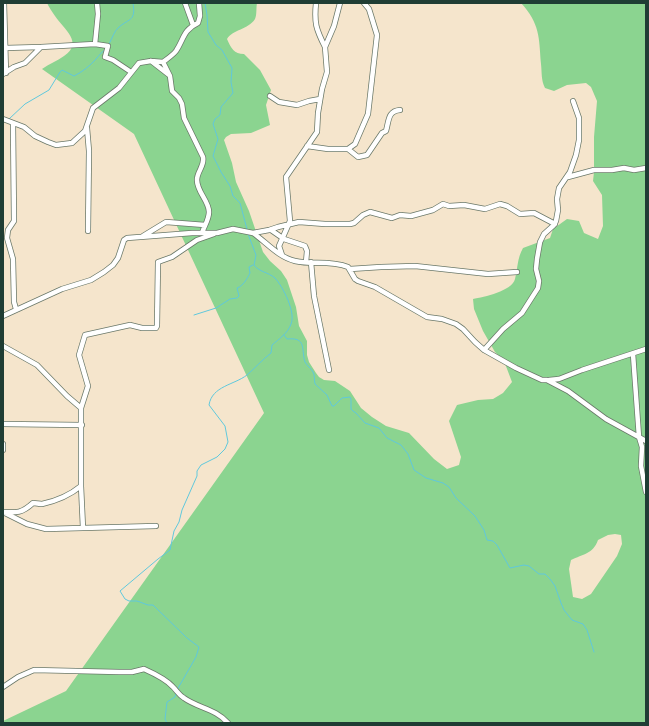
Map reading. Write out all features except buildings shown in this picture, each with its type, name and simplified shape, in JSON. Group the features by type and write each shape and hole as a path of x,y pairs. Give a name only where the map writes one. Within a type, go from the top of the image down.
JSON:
{"street":[{"path":"4,3 4,74"},
{"path":"95,44 98,14 97,3"},
{"path":"185,3 193,25"},
{"path":"3,119 24,127 35,136 56,145 72,143 85,131 93,108 119,88 139,63 151,61 163,62 176,51 182,38 193,25 198,23 200,16 199,3"},
{"path":"282,255 279,246 290,224 286,177 317,132 320,99 327,72 325,47 315,24 316,3"},
{"path":"325,47 334,26 340,3"},
{"path":"307,146 328,149 348,149 355,144 368,114 378,36 369,9 364,3"},
{"path":"5,48 95,44 108,46 105,57 113,60 131,72"},
{"path":"4,74 25,62 42,47"},
{"path":"151,61 170,76"},
{"path":"163,62 170,76 172,91 179,98 182,104 184,118 203,157 204,162 198,174 197,181 209,214 202,233"},
{"path":"270,96 280,102 297,105 320,99"},
{"path":"484,350 503,329 522,313 538,288 539,281 536,269 540,242 544,234 554,224 558,210 557,199 559,188 568,177 576,155 579,140 579,118 573,101"},
{"path":"348,149 358,157 367,156 382,133 386,131 391,113 394,110 400,110"},
{"path":"13,123 14,221 5,236 13,259 14,302 16,309"},
{"path":"86,126 89,151 88,231"},
{"path":"568,177 594,170 624,168 634,170 646,168"},
{"path":"82,528 81,408 88,386 79,355 85,335 130,325 145,328 156,328 158,262 172,257 197,240 233,229 253,233 303,222 316,224 350,224 354,223 362,215 370,212 392,218 400,215 411,216 433,210 443,204 448,206 464,206 485,209 500,204 507,206 520,214 534,214 554,224"},
{"path":"142,237 166,222 205,225"},
{"path":"271,230 282,238 305,246 328,370"},
{"path":"3,316 62,289 91,280 114,265 126,239 217,233"},
{"path":"253,233 282,255 293,260 343,266 350,269 415,266 488,274 517,272"},
{"path":"350,269 355,279 358,281 375,287 427,316 456,324 484,350 542,380 559,379 646,349"},
{"path":"3,346 37,365 67,396 81,408"},
{"path":"633,354 642,447 641,466 646,492"},
{"path":"547,380 568,391 606,419 646,441"},
{"path":"3,424 82,424"},
{"path":"3,444 3,450"},
{"path":"3,512 19,512 33,503 42,504 59,498 69,494 81,486"},
{"path":"3,512 19,521 35,527 57,530 156,526"},
{"path":"3,687 18,677 34,670 132,672 144,669 173,686 183,698 215,712 228,723"}],"green space":[{"path":"47,3 257,3 256,17 252,23 233,33 227,39 233,50 244,54 260,70 271,90 266,105 270,125 251,133 231,134 224,140 232,163 236,182 249,211 263,252 281,271 287,280 296,307 299,326 307,341 307,355 309,362 319,377 324,380 335,381 350,391 361,408 386,426 409,433 434,459 447,469 459,465 461,457 449,421 457,405 478,400 493,399 503,393 512,382 504,361 495,352 483,331 474,309 473,299 497,293 509,287 515,279 523,248 550,238 553,229 567,219 579,221 584,233 598,239 603,226 602,195 593,181 597,101 591,87 586,83 567,85 554,91 545,88 542,79 539,38 532,18 521,3 646,3 646,723 3,723 3,721 66,691 264,413 134,134 42,69 64,56 70,51 72,46 70,36","holes":["608,535 621,535 622,544 617,556 591,594 582,599 573,597 569,569 571,560 590,551 596,545 598,540"]}],"waterway":[{"path":"109,44 117,29 133,16 133,3"},
{"path":"205,3 208,32 216,45 222,50 232,68 231,82 233,93 221,107 220,115 215,119 213,124 218,139 213,156 230,186 233,196 240,203 247,229"},
{"path":"9,119 25,104 49,90 62,70 74,76 94,62 105,50"},
{"path":"177,690 196,657 199,647 187,638 153,605 148,605 137,601 129,601 125,599 120,591 170,550 174,531 197,476 197,471 201,465 217,457 225,449 228,442 225,426 209,405 214,394 247,375 271,353 272,345 286,333 290,327 292,313 288,300 282,287 275,278 258,269 254,265 256,255 248,234"},
{"path":"194,315 216,308 230,299 237,298 239,296 237,288 246,280 250,273 249,267 253,265"},
{"path":"284,335 287,339 298,340 300,342 302,345 305,362 314,373 315,384 327,395 332,406 334,406 342,398 350,397 351,409 365,423 379,428 387,438 401,445 408,454 414,470 426,478 443,483 449,487 456,498 475,516 484,530 487,540 493,541 497,545 510,568 524,565 529,566 539,574 545,574 550,579 555,586 564,610 572,620 583,624 587,630 594,652"},
{"path":"167,723 165,719 167,702 175,697 176,693"}]}
